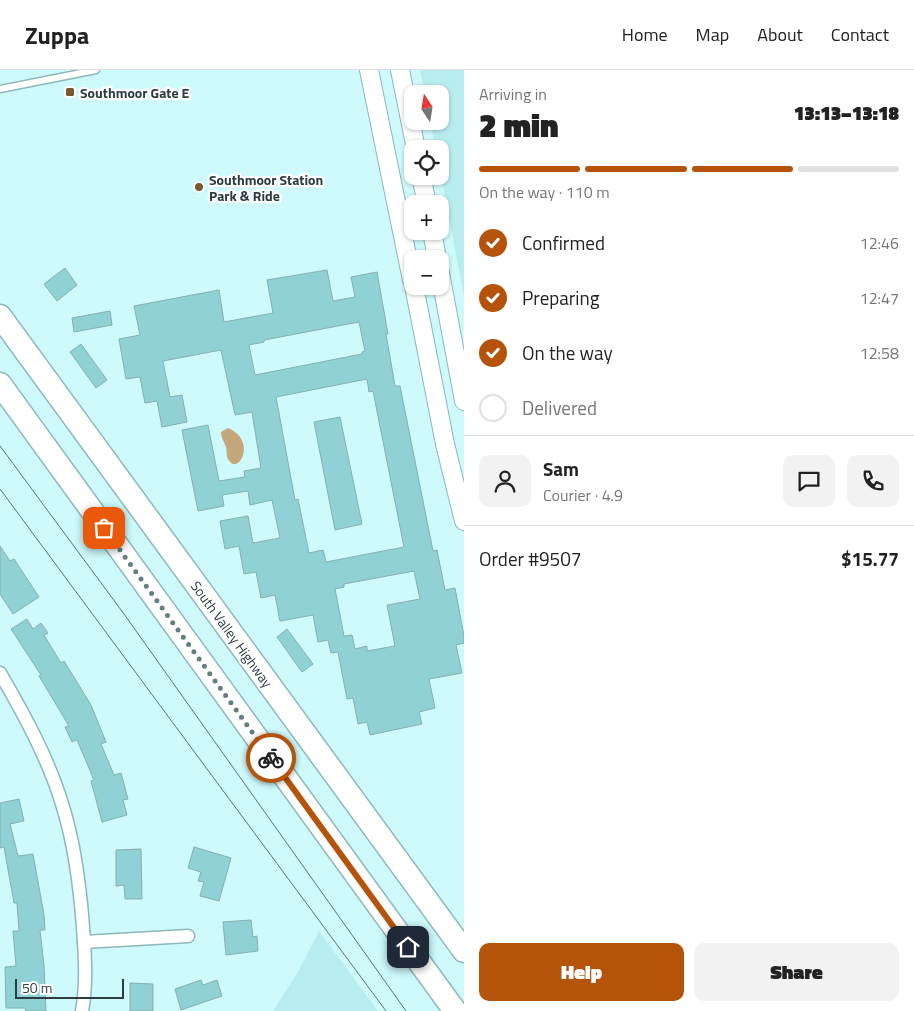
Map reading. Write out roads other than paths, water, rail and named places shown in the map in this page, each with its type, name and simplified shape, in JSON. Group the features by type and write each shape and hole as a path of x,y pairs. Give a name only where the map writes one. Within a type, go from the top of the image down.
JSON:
{"highway":[{"name":"South Valley Highway","path":"0,316 464,951"},
{"path":"0,384 454,1011"}],"main road":[{"path":"369,70 406,250"},
{"path":"400,70 414,140"},
{"path":"416,295 445,444 464,521"},
{"path":"444,295 464,401"}],"street":[{"path":"0,673 38,743 63,808 80,886 85,994 82,1011"},
{"path":"84,942 188,936"}],"lane":[{"path":"0,89 96,70"}],"tram line":[{"path":"0,446 124,614 406,1011"},
{"path":"0,489 386,1011"}],"place":[{"name":"Southmoor Gate E","path":"70,92"},
{"name":"Southmoor Station Park & Ride","path":"199,187"}]}
